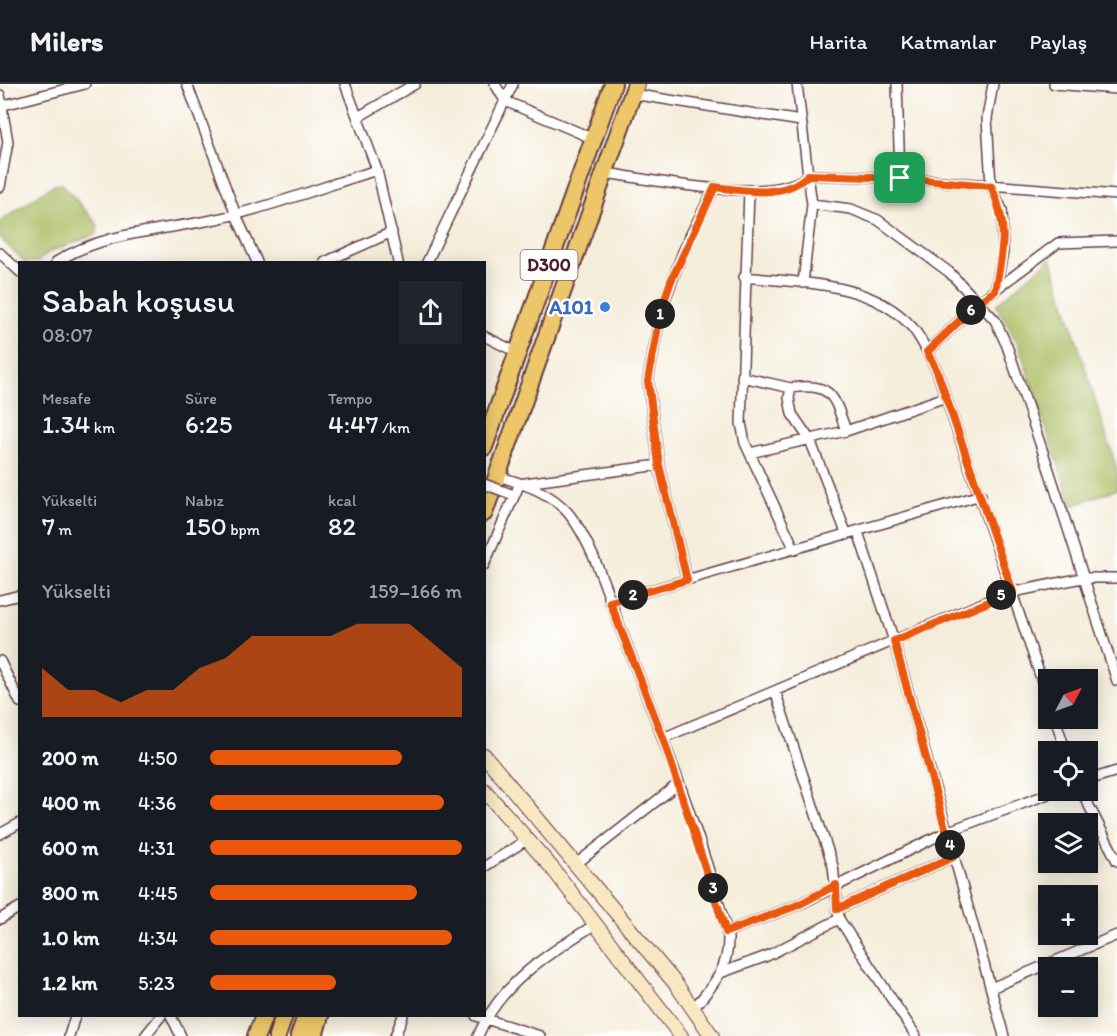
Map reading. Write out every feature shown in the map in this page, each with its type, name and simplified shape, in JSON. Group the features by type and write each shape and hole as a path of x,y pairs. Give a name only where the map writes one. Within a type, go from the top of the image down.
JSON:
{"highway":[{"name":"D300","path":"486,441 613,84"},
{"name":"D300","path":"486,504 491,480 634,89"},
{"path":"256,1036 264,1017"},
{"path":"277,1036 284,1017"},
{"path":"299,1036 306,1017"},
{"path":"314,1036 320,1017"}],"main road":[{"path":"486,757 675,982 712,1036"},
{"path":"486,792 528,839 596,924 681,1036"}],"street":[{"path":"0,187 8,142 1,102 85,84"},
{"path":"188,84 236,215 256,261"},
{"path":"345,84 377,170 398,261"},
{"path":"358,117 415,84"},
{"path":"495,84 505,101 594,139"},
{"path":"427,261 513,84"},
{"path":"797,84 812,204 803,283"},
{"path":"897,84 900,178"},
{"path":"993,84 987,118 991,186 1002,210 1003,252 995,291"},
{"path":"1054,84 1117,89"},
{"path":"634,89 801,122"},
{"path":"58,261 78,248 132,233 236,215 377,170"},
{"path":"605,173 749,191 784,188 800,183 808,175 900,178 1117,195"},
{"path":"687,580 659,465 648,381 661,310 686,244 715,187"},
{"path":"749,191 744,277 741,423 750,453 795,550"},
{"path":"812,204 850,209 878,220 950,272 980,301 995,320 1007,346 1117,681"},
{"path":"327,261 392,232"},
{"path":"927,352 980,301 1037,256 1058,243 1117,241"},
{"path":"0,254 18,270"},
{"path":"744,277 844,288 896,312 912,327 927,352 946,397 1038,669"},
{"path":"486,337 518,353"},
{"path":"742,377 791,388 811,385 828,392 836,402 846,431"},
{"path":"791,388 789,398 792,414 810,440 847,535"},
{"path":"750,453 846,431 946,397"},
{"path":"491,480 521,483 659,465"},
{"path":"491,480 511,494 500,515 503,518"},
{"path":"486,560 503,518 521,483"},
{"path":"521,483 557,501 571,516 595,562 663,738 726,932 728,955 723,972 693,1009"},
{"path":"610,602 981,495"},
{"path":"858,532 894,641 1004,1036"},
{"path":"663,738 1013,592 1082,578 1117,578"},
{"path":"0,600 18,596"},
{"path":"0,661 4,679 18,699"},
{"path":"775,691 834,866 838,914 915,1036"},
{"path":"1098,777 1117,771"},
{"path":"576,864 678,784"},
{"path":"726,932 798,905 946,832 1038,798"},
{"path":"1087,801 1117,861"},
{"path":"0,834 18,824"},
{"path":"486,866 528,839"},
{"path":"723,972 766,956 838,914 953,857"},
{"path":"0,920 18,908"},
{"path":"486,1012 525,972 596,924"},
{"path":"991,988 1117,935"},
{"path":"69,1036 75,1017"},
{"path":"145,1036 160,1017"},
{"path":"172,1017 181,1036"},
{"path":"395,1036 403,1017"},
{"path":"478,1036 481,1017 540,1036"}],"green space":[{"path":"62,184 98,225 97,234 49,252 38,261 24,261 0,238 0,222 53,185"},
{"path":"1051,258 1117,470 1117,489 1072,506 1019,346 996,305"}],"place":[{"name":"A101","path":"605,307"}],"route":[{"path":"808,175 900,178 991,186 1002,210 1003,252 995,291 980,301 927,352 937,371 1013,592 894,641 953,857 837,909 836,885 798,905 726,932 663,738 610,602 687,580 659,465 648,381 661,310 686,244 715,187 759,192 800,183 808,175"}]}
